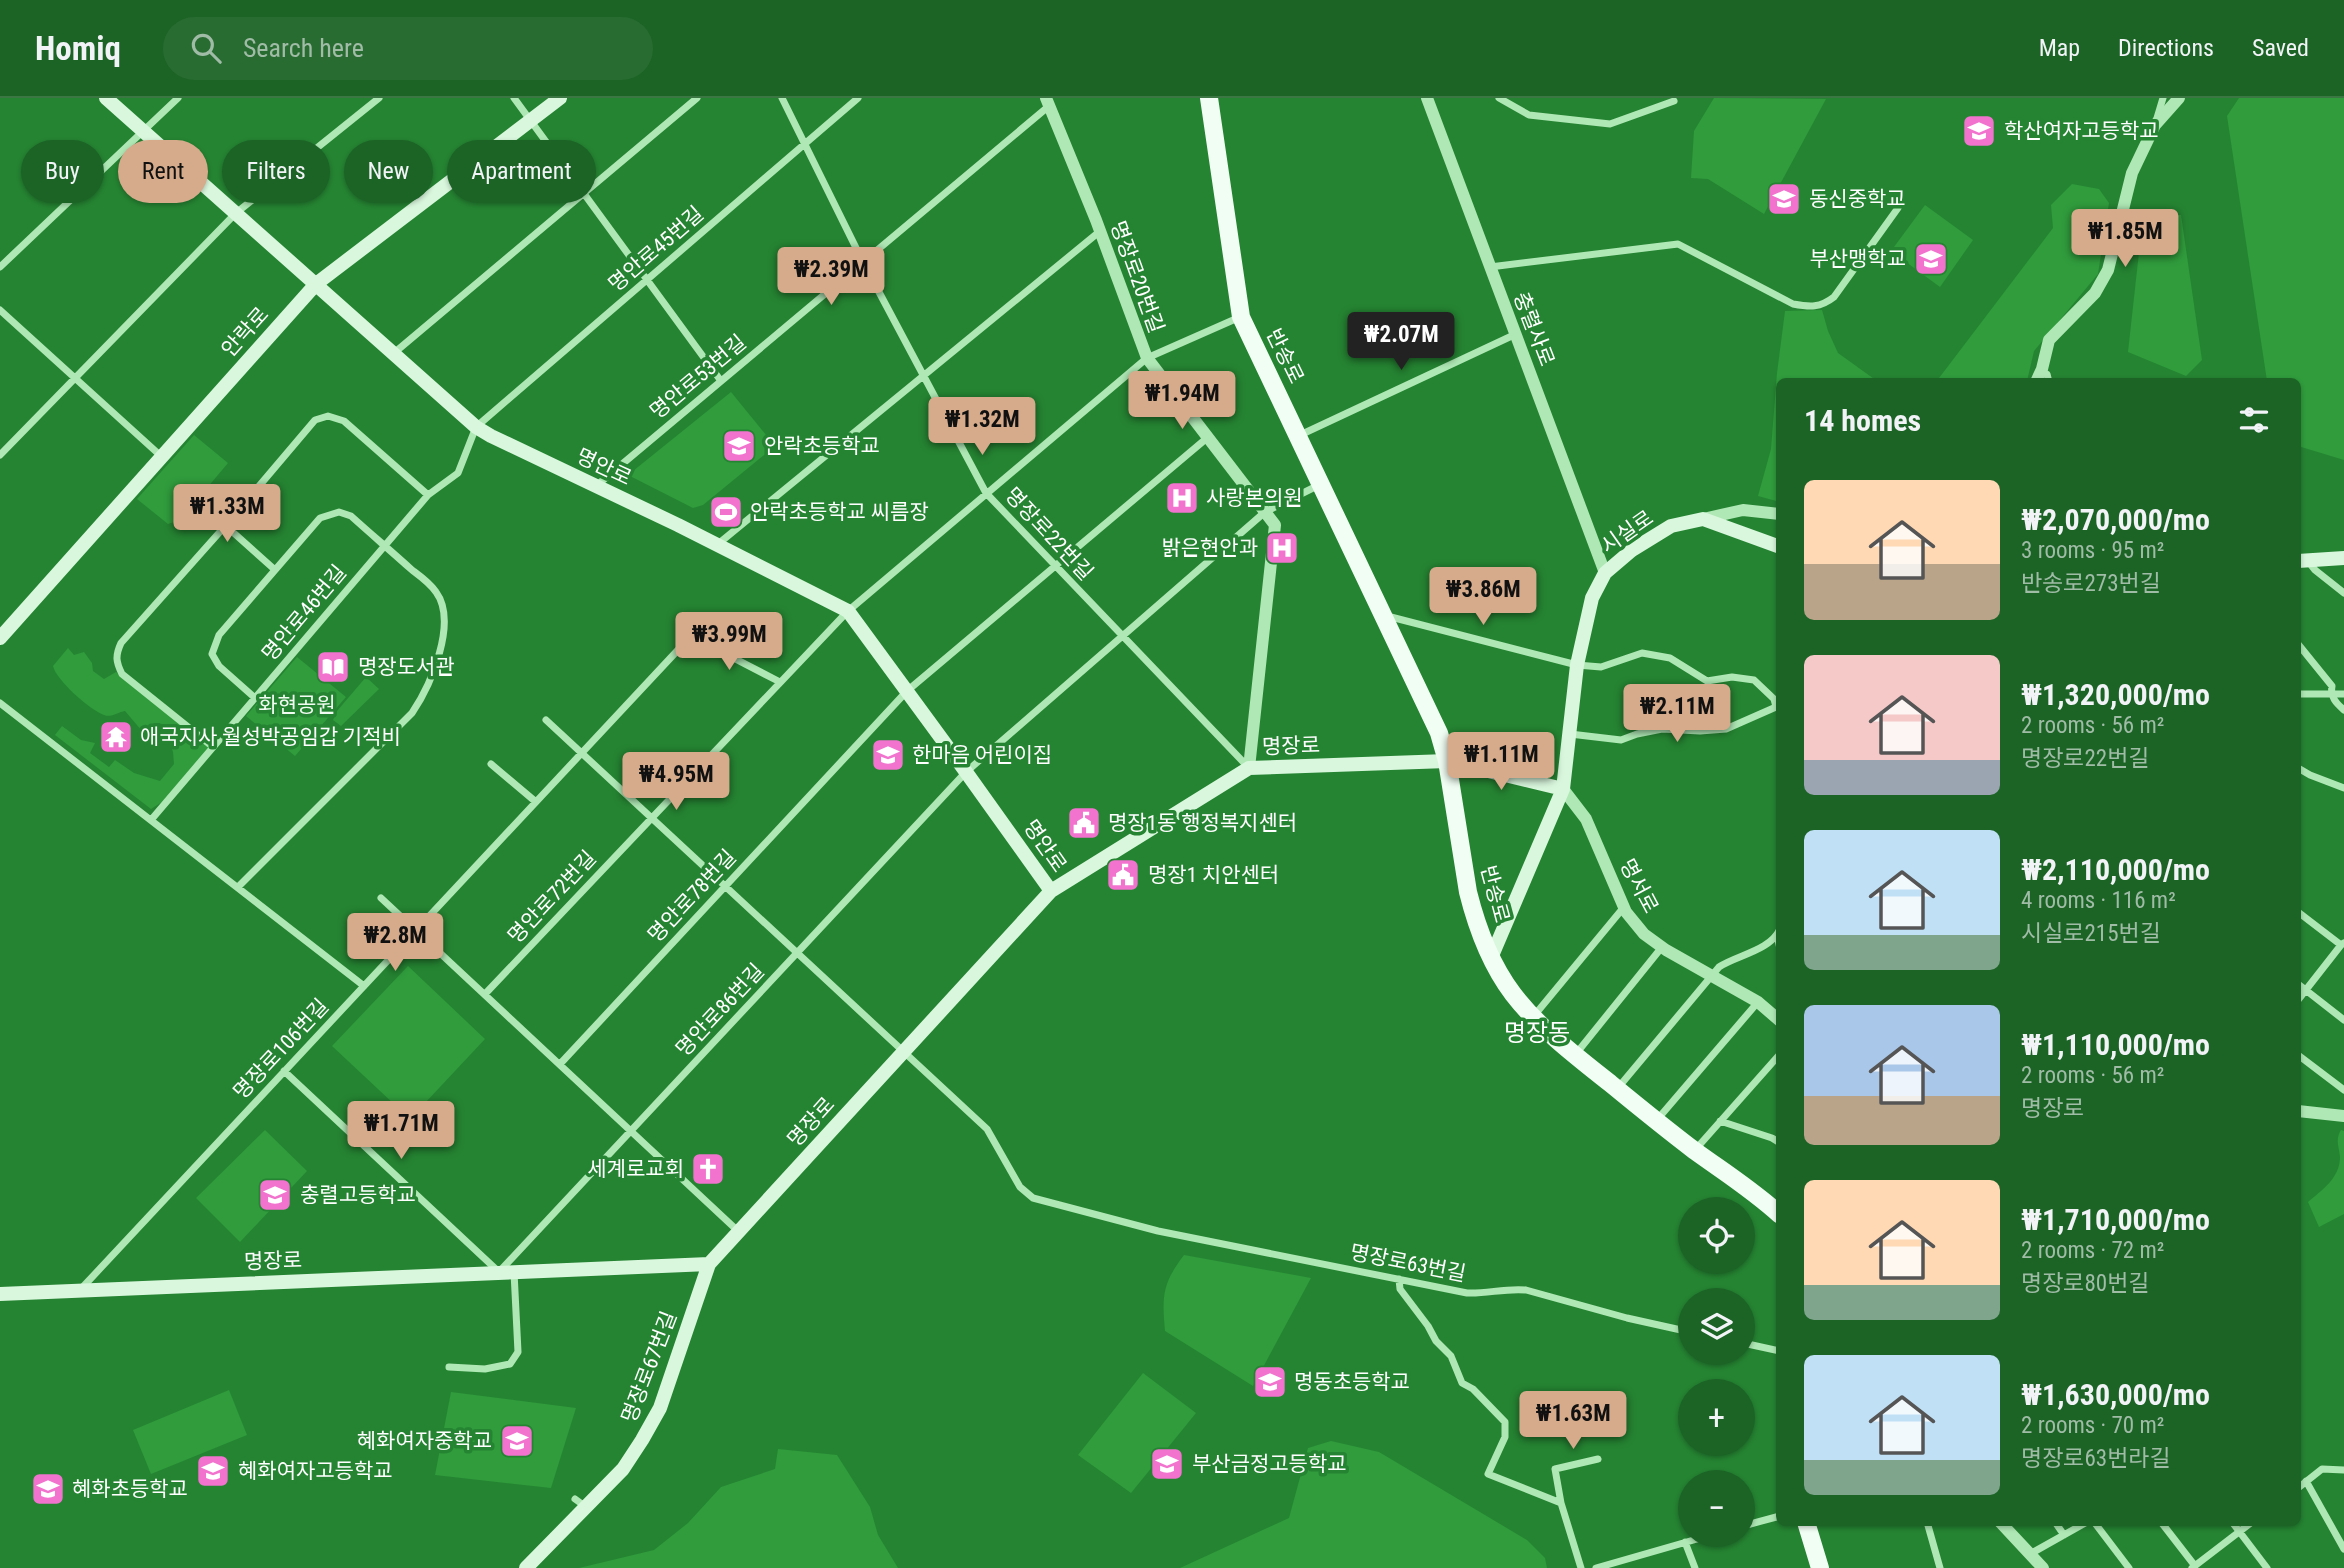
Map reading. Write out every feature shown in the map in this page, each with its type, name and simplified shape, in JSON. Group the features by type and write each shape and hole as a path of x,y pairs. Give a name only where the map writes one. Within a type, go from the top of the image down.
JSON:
{"main road":[{"name":"명안로","path":"106,98 476,427 848,611 1051,891"},
{"name":"안락로","path":"1,633 316,284 560,98"},
{"name":"반송로","path":"1209,98 1241,317 1439,733 1447,761 1468,892 1491,958 1512,992 1533,1017 1574,1055 1776,1211"},
{"name":"시실로","path":"1491,958 1563,789 1577,665 1592,598 1605,573 1632,551 1671,526 1703,519"},
{"path":"1703,519 1776,546"},
{"path":"2302,561 2344,558"},
{"name":"명장로","path":"2,1292 709,1264 1051,891 1249,768 1447,761 1563,789"},
{"name":"명장로67번길","path":"526,1568 581,1503 623,1469 660,1408 709,1264"},
{"path":"1807,1526 1820,1568"}],"street":[{"path":"0,267 178,98"},
{"path":"0,455 236,213 379,98"},
{"path":"514,98 545,140"},
{"path":"596,183 697,98"},
{"name":"명장로22번길","path":"782,98 863,262 986,493 1249,768"},
{"name":"명안로45번길","path":"476,427 859,98"},
{"name":"충렬사로","path":"1427,98 1605,573"},
{"path":"1499,98 1529,116 1610,124 1674,101"},
{"path":"2042,378 2049,340 2095,293 2108,270 2132,173 2155,125 2163,98"},
{"path":"2155,125 2179,98"},
{"name":"명장로20번길","path":"1048,102 1096,220 1147,358 1275,525 1249,768"},
{"name":"명안로53번길","path":"595,486 863,262 1048,102"},
{"path":"393,354 572,203"},
{"path":"591,203 721,381"},
{"path":"1490,267 1678,244 1793,304 1812,308 1834,297 1898,208"},
{"path":"718,545 1099,232"},
{"path":"0,310 162,457"},
{"name":"명안로72번길","path":"485,994 848,611 1147,358 1241,317"},
{"path":"1298,436 1516,334"},
{"path":"213,747 122,674 116,664 116,654 121,643 315,420 328,416 344,421 428,495"},
{"name":"명안로46번길","path":"151,820 428,495 458,473 476,427"},
{"name":"명안로78번길","path":"560,1064 907,691 1207,438"},
{"name":"명안로86번길","path":"499,1272 967,772 1265,512 1321,484"},
{"path":"197,500 274,569"},
{"path":"1703,519 1743,510 1776,514"},
{"path":"238,887 412,713 427,688 444,630 445,609 436,591 351,516 339,512 320,518 219,635 212,654 219,666 255,698"},
{"path":"2302,561 2344,593"},
{"path":"1383,615 1577,665 1601,667 1642,653 1671,658 1707,681 1732,677 1754,680 1776,704"},
{"name":"명장로106번길","path":"79,1290 691,636 780,682"},
{"path":"2301,648 2332,686 2331,693 2336,703 2344,710"},
{"path":"2301,694 2344,694"},
{"path":"0,703 364,986"},
{"path":"1570,734 1621,740 1662,729 1727,729 1776,709"},
{"name":"명장로63번길","path":"546,720 987,1129 1020,1187 1033,1198 1158,1231 1467,1293 1508,1288 1526,1290 1678,1329"},
{"path":"491,764 536,802"},
{"path":"2301,770 2344,788"},
{"name":"명서로","path":"1563,789 1586,819 1624,907 1644,933 1662,947 1758,1002 1776,1018"},
{"path":"381,898 739,1232"},
{"path":"1533,1017 1624,907"},
{"path":"2301,914 2343,944 2301,996"},
{"path":"1617,1089 1718,967 1753,953 1776,934"},
{"path":"1574,1055 1662,947"},
{"path":"2301,986 2344,1020"},
{"path":"1656,1121 1758,1002"},
{"path":"2301,1057 2344,1090"},
{"path":"1695,1150 1776,1058"},
{"path":"284,1071 499,1272"},
{"path":"2301,1111 2344,1116"},
{"path":"1720,1121 1776,1140"},
{"path":"449,1367 485,1369 510,1364 518,1352 514,1272"},
{"path":"1399,1279 1400,1289 1436,1340 1451,1356 1462,1383 1473,1389 1505,1422 1505,1437 1488,1474 1561,1503"},
{"path":"1755,1346 1776,1350"},
{"path":"1581,1568 1561,1503 1555,1469 1598,1459"},
{"path":"2301,1485 2322,1469 2344,1470"},
{"path":"2306,1481 2344,1549"},
{"path":"1755,1523 1776,1517"},
{"path":"1928,1526 1940,1568"},
{"path":"2004,1526 2043,1568"},
{"path":"2058,1526 2064,1535"},
{"path":"2030,1554 2080,1526"},
{"path":"2097,1526 2129,1568"},
{"path":"2164,1526 2193,1567 2247,1526"},
{"path":"2235,1526 2267,1568"},
{"path":"1596,1568 1678,1544"},
{"path":"1687,1547 1695,1568"},
{"path":"1628,1559 1631,1568"}],"green space":[{"path":"1714,98 1826,99 1764,214 1708,179 1691,178 1694,131"},
{"path":"2239,98 2344,98 2344,460 2301,447 2301,378 2267,378 2227,116"},
{"path":"2072,184 2099,189 2109,203 2098,274 2034,351 2028,378 1939,378 2053,228 2051,205"},
{"path":"1925,205 1973,240 1940,287 1891,251"},
{"path":"2181,215 2202,360 2186,376 2128,352 2143,216"},
{"path":"1822,310 1838,353 1873,378 1777,378 1785,311"},
{"path":"1776,386 1776,501 1758,496 1771,449"},
{"path":"731,392 775,446 703,505 693,508 628,475"},
{"path":"194,435 228,463 180,520 168,524 137,499"},
{"path":"68,648 74,655 84,652 92,663 93,671 104,679 116,672 210,747 162,802 151,809 55,735 62,726 81,740 95,743 90,753 109,767 115,760 134,773 160,781 174,764 164,725 159,723 142,731 125,711 104,715 74,694 53,666"},
{"name":"화현공원","path":"297,657 346,697 295,756 246,716"},
{"path":"366,677 379,689 341,726 333,720 337,711"},
{"path":"408,966 485,1039 410,1119 332,1046"},
{"path":"265,1130 307,1171 240,1242 196,1198"},
{"path":"2341,1130 2344,1131 2344,1214 2319,1227 2308,1202 2329,1183 2337,1171"},
{"path":"1184,1255 1311,1278 1253,1386 1165,1331 1165,1291 1171,1274"},
{"path":"1143,1373 1196,1413 1131,1493 1078,1455"},
{"path":"229,1390 247,1435 151,1474 133,1430"},
{"path":"451,1392 576,1408 551,1488 435,1475"},
{"path":"1331,1441 1379,1452 1527,1540 1545,1558 1547,1568 1180,1568 1289,1518 1308,1448"},
{"path":"778,1449 837,1455 870,1507 878,1535 898,1568 579,1568 654,1550 688,1523 721,1487 775,1469"}],"place":[{"name":"학산여자고등학교","path":"1979,131"},
{"name":"동신중학교","path":"1784,199"},
{"name":"부산맹학교","path":"1931,259"},
{"name":"안락초등학교","path":"739,446"},
{"name":"사랑본의원","path":"1182,498"},
{"name":"안락초등학교 씨름장","path":"726,512"},
{"name":"밝은현안과","path":"1282,548"},
{"name":"명장도서관","path":"333,667"},
{"name":"애국지사 월성박공임갑 기적비","path":"116,737"},
{"name":"한마음 어린이집","path":"888,755"},
{"name":"명장1동 행정복지센터","path":"1084,823"},
{"name":"명장1 치안센터","path":"1123,875"},
{"name":"세계로교회","path":"708,1169"},
{"name":"충렬고등학교","path":"275,1195"},
{"name":"명동초등학교","path":"1270,1382"},
{"name":"혜화여자중학교","path":"517,1441"},
{"name":"부산금정고등학교","path":"1167,1464"},
{"name":"혜화여자고등학교","path":"213,1471"},
{"name":"혜화초등학교","path":"48,1489"}],"district":[{"name":"명장동","path":"1537,1033"}]}
